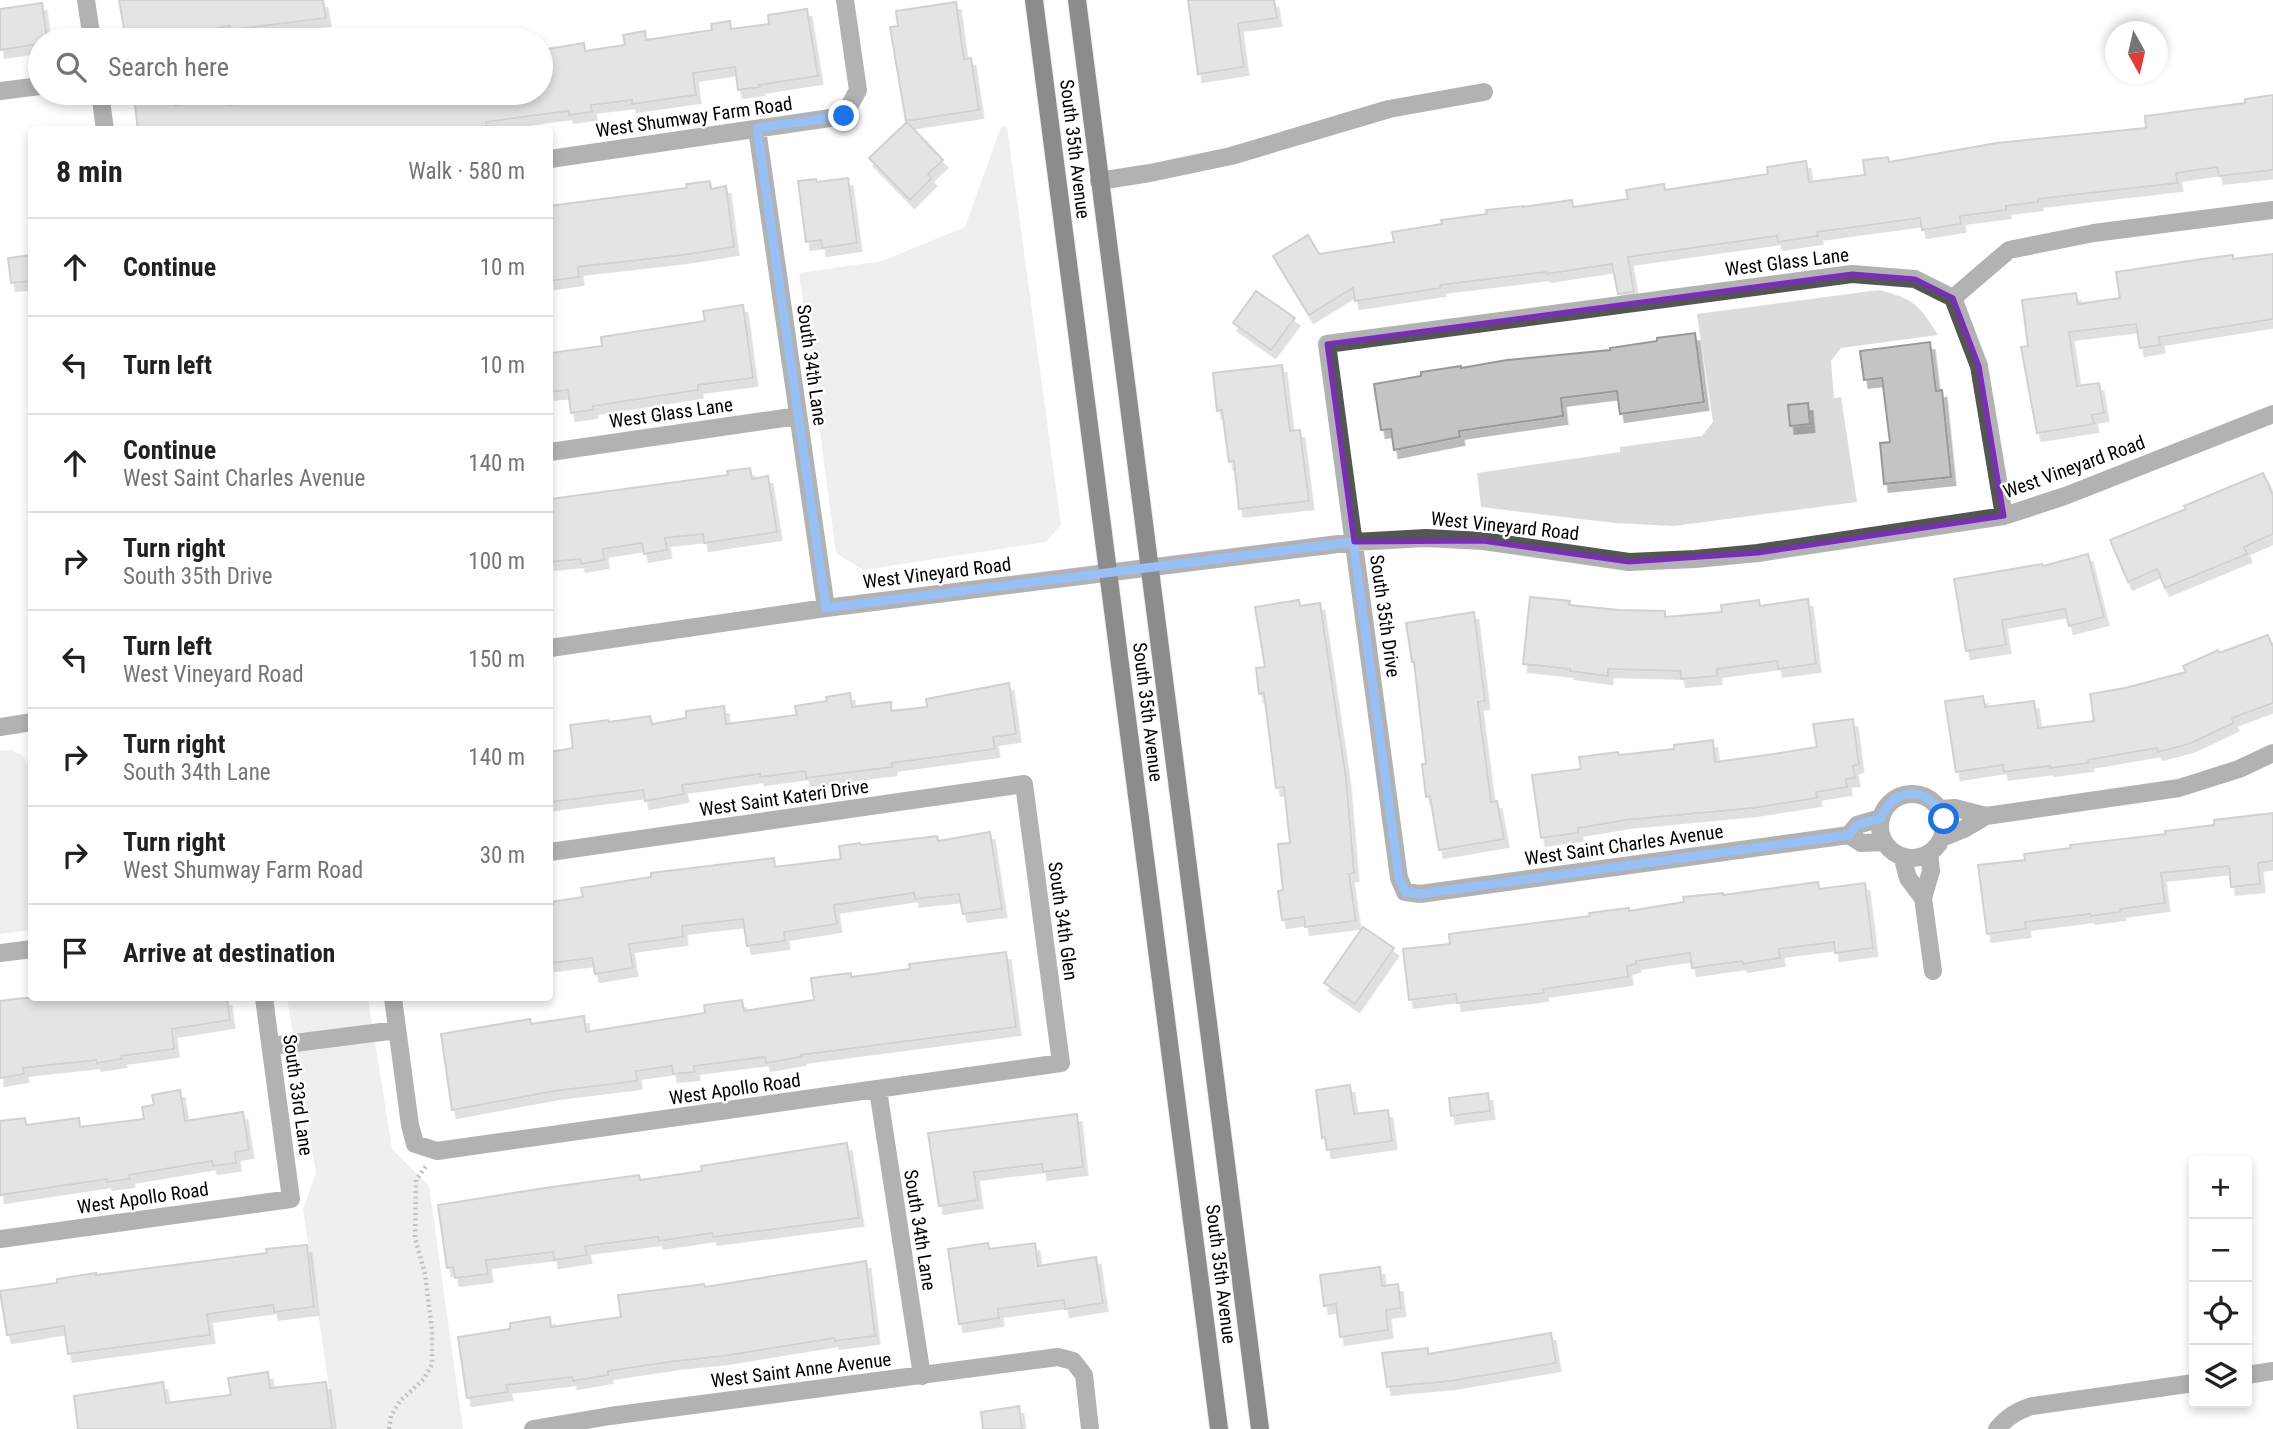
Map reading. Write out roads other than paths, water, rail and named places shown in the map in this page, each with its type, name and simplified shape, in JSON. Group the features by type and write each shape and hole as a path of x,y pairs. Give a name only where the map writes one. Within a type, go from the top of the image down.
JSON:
{"main road":[{"name":"South 35th Avenue","path":"1034,0 1219,1429"},
{"name":"South 35th Avenue","path":"1077,0 1260,1429"}],"street":[{"path":"86,0 90,28"},
{"name":"West Shumway Farm Road","path":"553,159 844,116 858,90 845,0"},
{"path":"0,91 28,88"},
{"path":"1099,181 1231,156 1390,109 1485,92"},
{"path":"102,105 104,126"},
{"name":"South 34th Lane","path":"757,128 826,608"},
{"path":"2004,516 1979,366 1953,298 2010,250 2094,233 2273,210"},
{"name":"West Glass Lane","path":"1327,344 1852,274 1915,279 1953,298"},
{"name":"South 35th Drive","path":"1327,344 1399,878 1405,892"},
{"name":"West Vineyard Road","path":"553,648 826,608 1353,542 1437,538 1483,541 1629,562 1758,553 2004,516 2077,492 2273,414"},
{"name":"West Glass Lane","path":"553,452 798,416"},
{"path":"0,727 28,723"},
{"path":"1942,838 1944,819 1933,801 1913,793 1892,800 1885,808 1880,828 1884,842 1893,852 1911,858 1929,853 1942,838 1986,816 2179,788 2239,769 2273,753"},
{"name":"West Saint Kateri Drive","path":"553,852 1024,784"},
{"name":"South 34th Glen","path":"1024,784 1061,1063"},
{"path":"1940,809 1955,808 1986,816"},
{"name":"West Saint Charles Avenue","path":"1849,835 1857,825 1881,818"},
{"name":"West Saint Charles Avenue","path":"1405,892 1420,894 1849,835 1861,843 1884,842"},
{"path":"1929,853 1931,871 1923,898 1933,971"},
{"path":"1902,856 1908,877 1923,898"},
{"path":"0,953 28,950"},
{"name":"South 33rd Lane","path":"264,1001 291,1199"},
{"path":"271,1046 397,1030 393,1001"},
{"name":"West Apollo Road","path":"397,1030 415,1144 437,1151 1061,1063"},
{"name":"South 34th Lane","path":"878,1090 922,1376"},
{"name":"West Apollo Road","path":"0,1239 291,1199"},
{"name":"West Saint Anne Avenue","path":"533,1429 611,1423 1058,1357 1073,1361 1084,1375 1090,1429"},
{"path":"2252,1374 2273,1371"},
{"path":"1997,1429 2017,1411 2032,1406 2189,1383"}]}
